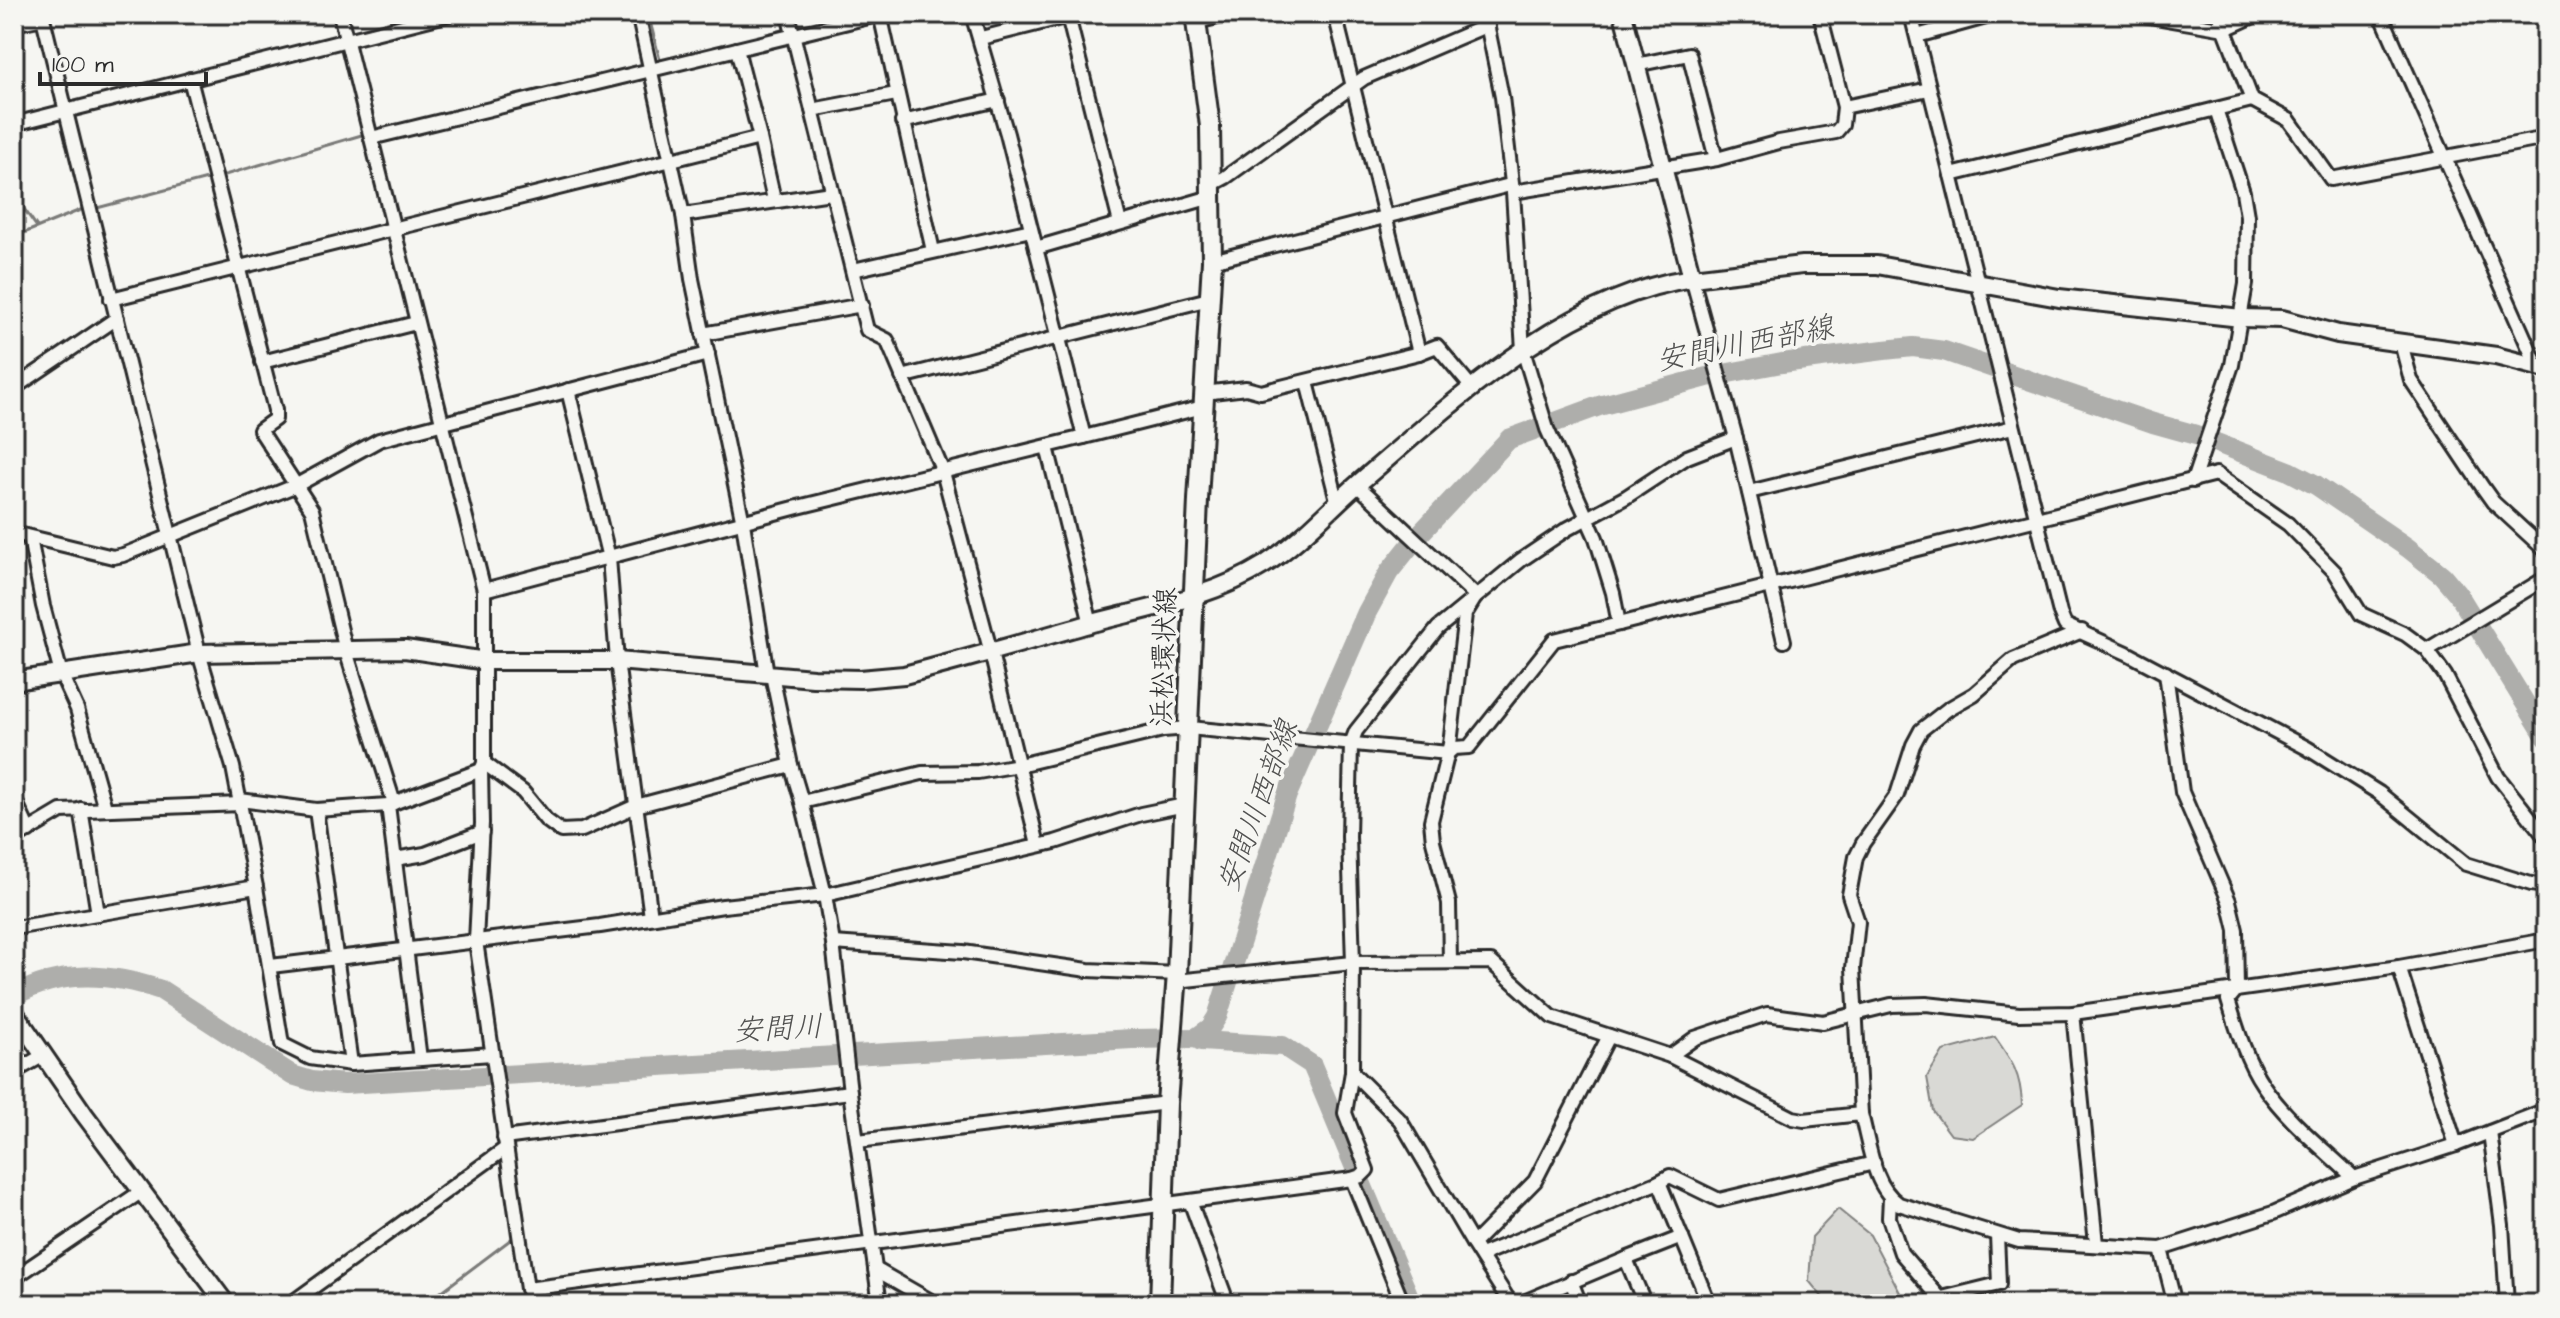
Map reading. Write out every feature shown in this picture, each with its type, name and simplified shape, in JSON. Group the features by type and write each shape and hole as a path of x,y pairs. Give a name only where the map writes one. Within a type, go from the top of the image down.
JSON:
{"main road":[{"name":"浜松環状線","path":"1160,1304 1167,1103 1212,261 1208,100 1196,18"}],"street":[{"path":"340,14 484,590 486,661 476,941 527,1289 535,1304"},
{"path":"14,124 450,14"},
{"path":"638,14 683,215 769,674 825,895 880,1304"},
{"path":"788,14 867,330 887,340 943,472 1038,845"},
{"path":"371,138 880,14 933,251"},
{"path":"972,14 998,100 1084,437"},
{"path":"1196,18 1230,14"},
{"path":"1335,14 1419,353"},
{"path":"1623,14 1736,438 1784,641"},
{"path":"1212,261 1512,188 1716,159 1779,142 1836,132 1842,125 1844,107 1820,14"},
{"path":"1911,14 2065,625 2166,673 2307,748 2369,787 2466,864 2546,886"},
{"path":"1917,36 1997,14"},
{"path":"2137,14 2225,29 2258,14"},
{"path":"2219,14 2252,100 2289,120 2331,179 2546,138"},
{"path":"2381,14 2541,367"},
{"path":"981,38 1072,15 1120,223"},
{"path":"14,24 42,16 199,653 233,767 271,966 282,1044 310,1058 351,1064 492,1054"},
{"path":"1036,248 1211,191 1364,78 1486,19 1502,97 1512,188 1523,350 1547,429 1606,565 1619,624"},
{"path":"737,49 774,200"},
{"path":"1636,65 1689,54 1716,159"},
{"path":"190,79 275,410 275,419 260,430 312,510 346,651 391,804 420,1059"},
{"path":"1844,107 1929,89"},
{"path":"812,110 896,94"},
{"path":"902,122 998,100"},
{"path":"1951,175 2252,100"},
{"path":"2193,481 2232,365 2246,284 2247,216 2243,192 2216,109"},
{"path":"111,299 760,138"},
{"path":"683,215 831,193"},
{"path":"853,270 1031,230"},
{"path":"14,681 199,653 405,649 486,661 617,661 860,679 904,675 1194,596 1260,567 1290,547 1357,485 1523,350 1567,322 1608,303 1676,280 1692,278 1802,265 1877,265 2059,298 2241,318 2282,319 2338,334 2496,356 2541,367"},
{"path":"902,377 1209,299"},
{"path":"703,334 862,305"},
{"path":"14,388 117,318"},
{"path":"262,362 416,323"},
{"path":"2401,343 2411,380 2483,488 2493,502 2546,551"},
{"path":"484,590 1047,447 1246,388 1261,392 1307,382 1437,346 1473,389"},
{"path":"14,533 113,557 297,485 379,440 708,354"},
{"path":"1307,382 1338,504"},
{"path":"568,390 609,558 617,661 651,917"},
{"path":"1749,492 2013,427"},
{"path":"527,1289 1356,1178 1367,1170 1345,1113 1352,1072 1349,837 1351,744 1356,731 1438,628 1543,544 1626,497 1687,457 1736,438"},
{"path":"1047,447 1091,624"},
{"path":"802,802 922,773 978,772 1163,730 1189,728 1448,753 1454,748 1469,747 1554,640 2216,474 2288,524 2335,572 2361,614 2405,634 2427,650 2445,675 2498,777 2546,838"},
{"path":"1357,485 1476,596"},
{"path":"30,538 61,674 77,709 105,808"},
{"path":"2427,650 2546,578"},
{"path":"1450,962 1449,903 1431,821 1448,753 1465,614 1476,596"},
{"path":"1997,1235 1999,1284 1943,1301 1901,1253 1889,1218 1890,1198 1874,1163 1861,1114 1853,956 1858,922 1849,886 1863,843 1897,795 1921,730 1974,694 2013,660 2082,631"},
{"path":"2166,673 2182,792 2229,901 2236,930 2237,989 2228,1000 2246,1053 2263,1085 2284,1111 2354,1178"},
{"path":"482,767 523,792 546,820 561,831 582,830 636,806 791,765"},
{"path":"14,839 61,811 81,809 241,802 316,810 391,804 482,767"},
{"path":"14,798 29,831"},
{"path":"271,966 825,895 1055,842 1141,814 1185,805"},
{"path":"81,809 98,914"},
{"path":"316,810 351,1064"},
{"path":"395,859 425,854 482,832"},
{"path":"14,928 256,887"},
{"path":"1670,1056 1695,1038 1767,1014 1823,1022 1891,1005 1926,1004 1960,1005 2019,1014 2073,1013 2399,967 2546,940"},
{"path":"833,943 963,952 1088,970 1176,978 1353,963 1491,962 1552,1017 1670,1056 1793,1118 1804,1120 1861,1114"},
{"path":"2399,967 2456,1145"},
{"path":"14,1012 226,1304"},
{"path":"2073,1013 2096,1244"},
{"path":"1473,1244 1535,1181 1609,1036"},
{"path":"14,1072 44,1055"},
{"path":"1352,1072 1400,1120 1511,1304"},
{"path":"290,1304 505,1143 850,1092"},
{"path":"858,1141 1167,1103"},
{"path":"1890,1198 1899,1204 2019,1241 2161,1249 2273,1213 2354,1178 2456,1145 2546,1110"},
{"path":"2490,1132 2502,1225 2507,1304"},
{"path":"1481,1255 1670,1176 1719,1200 1874,1163"},
{"path":"1356,1178 1403,1304"},
{"path":"1659,1182 1709,1304"},
{"path":"14,1278 142,1191"},
{"path":"1190,1201 1228,1304"},
{"path":"1519,1304 1682,1237"},
{"path":"2161,1249 2175,1304"},
{"path":"1626,1259 1645,1304"},
{"path":"875,1269 936,1304"},
{"path":"1571,1281 1580,1304"}],"shaded area":[{"path":"1995,1037 2014,1068 2022,1105 1973,1138 1951,1135 1933,1111 1927,1077 1943,1051"},
{"path":"1838,1209 1870,1235 1906,1304 1828,1304 1809,1281 1812,1237"}],"waterway":[{"path":"648,14 660,60"},
{"path":"560,86 642,66"},
{"path":"218,177 365,134"},
{"path":"97,208 211,178"},
{"path":"14,195 37,227"},
{"path":"14,237 83,209"},
{"name":"安間川西部線","path":"1196,1038 1210,1028 1217,1017 1287,795 1367,612 1389,572 1417,537 1509,439 1599,406 1707,377 1782,363 1884,350 1913,347 1944,351 2196,435 2289,471 2316,485 2442,575 2458,594 2546,737"},
{"name":"安間川","path":"14,996 50,981 86,976 142,984 161,990 292,1075 312,1081 345,1084 1132,1039 1196,1038 1201,1041 1283,1046 1312,1065 1412,1304"},
{"path":"425,1304 514,1237"}]}
